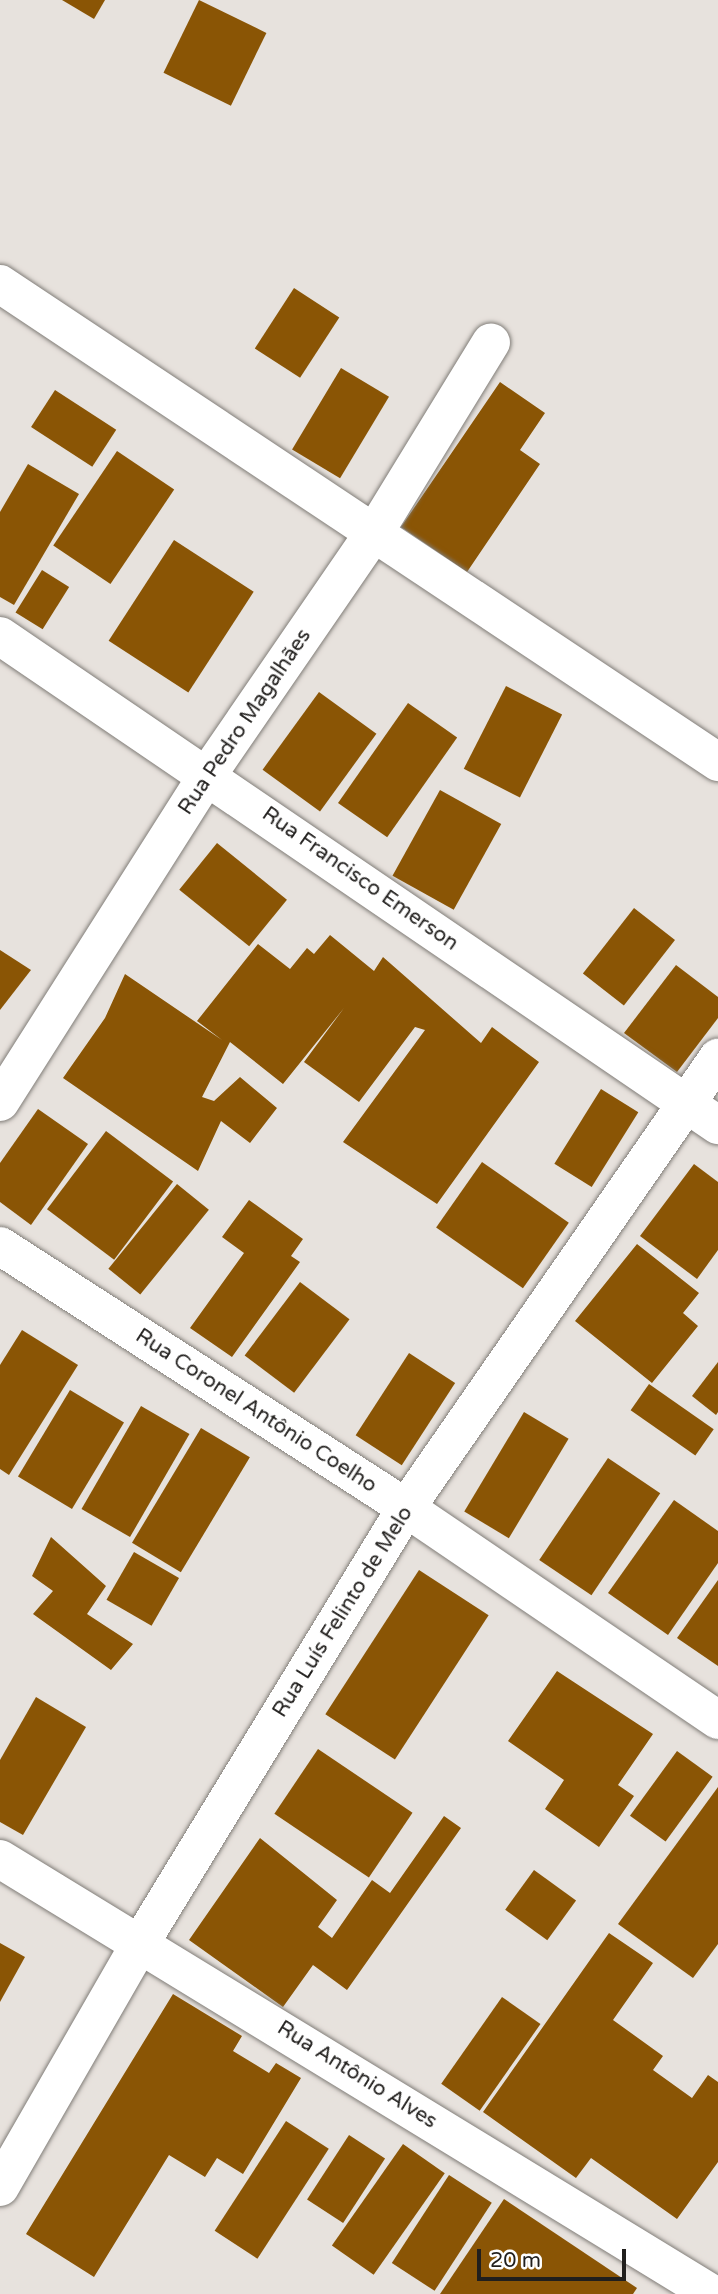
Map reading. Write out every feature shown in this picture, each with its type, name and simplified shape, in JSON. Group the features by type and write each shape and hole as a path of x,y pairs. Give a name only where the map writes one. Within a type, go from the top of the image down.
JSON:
{"street":[{"path":"0,284 376,530 718,762"},
{"name":"Rua Pedro Magalhães","path":"0,1102 208,774 376,530 491,342"},
{"name":"Rua Francisco Emerson","path":"0,636 208,774 718,1125"},
{"name":"Rua Luís Felinto de Melo","path":"0,2187 141,1942 406,1508 718,1058"},
{"name":"Rua Coronel Antônio Coelho","path":"0,1246 406,1508 718,1720"},
{"name":"Rua Antônio Alves","path":"0,1859 141,1942 712,2294"}],"building":[{"path":"62,0 105,0 94,19"},
{"path":"199,0 266,33 231,106 163,73"},
{"path":"294,288 339,317 300,378 255,348"},
{"path":"341,368 389,397 340,478 292,449"},
{"path":"500,382 545,413 520,450 540,464 467,572 401,527"},
{"path":"55,390 116,430 92,467 31,427"},
{"path":"117,451 174,490 110,584 53,546"},
{"path":"28,464 79,494 14,605 0,597 0,512"},
{"path":"174,540 254,592 188,692 109,641"},
{"path":"42,570 69,587 43,629 16,612"},
{"path":"506,686 562,715 520,797 464,769"},
{"path":"319,692 376,734 320,811 263,770"},
{"path":"408,703 457,737 387,837 338,803"},
{"path":"440,790 501,824 454,910 392,876"},
{"path":"217,843 287,900 249,946 179,890"},
{"path":"634,908 675,940 624,1005 583,973"},
{"path":"330,935 374,971 383,957 481,1043 492,1027 539,1062 437,1204 343,1142 425,1030 415,1027 359,1102 304,1062 344,1008 283,1084 230,1042 202,1097 214,1101 240,1077 277,1108 250,1143 221,1121 198,1171 63,1078 105,1018 125,974 222,1040 197,1021 258,944 290,969 307,948 314,954"},
{"path":"0,950 31,970 0,1010"},
{"path":"676,965 718,997 718,1018 677,1072 624,1033"},
{"path":"601,1089 638,1112 592,1187 554,1164"},
{"path":"38,1109 88,1144 31,1225 0,1202 0,1163"},
{"path":"106,1131 173,1182 114,1260 47,1209"},
{"path":"482,1162 569,1223 523,1288 436,1228"},
{"path":"694,1164 718,1182 718,1250 697,1279 640,1236"},
{"path":"177,1184 209,1210 140,1295 108,1269"},
{"path":"249,1200 303,1239 291,1256 300,1262 232,1357 190,1328 244,1253 222,1237"},
{"path":"637,1244 699,1293 683,1313 698,1326 652,1383 575,1321"},
{"path":"300,1282 350,1319 294,1393 245,1355"},
{"path":"22,1330 78,1365 9,1475 0,1469 0,1365"},
{"path":"409,1353 455,1383 402,1465 356,1435"},
{"path":"718,1362 718,1412 716,1415 692,1396"},
{"path":"649,1384 714,1429 695,1456 631,1410"},
{"path":"70,1390 124,1422 72,1509 18,1477"},
{"path":"141,1406 189,1434 130,1537 82,1509"},
{"path":"524,1412 569,1439 509,1538 464,1511"},
{"path":"201,1428 250,1457 181,1572 132,1543"},
{"path":"608,1458 660,1493 591,1595 539,1560"},
{"path":"674,1500 718,1531 718,1563 668,1635 608,1593"},
{"path":"51,1537 106,1586 87,1614 133,1644 111,1670 33,1614 53,1591 32,1576"},
{"path":"134,1552 179,1578 152,1626 106,1600"},
{"path":"419,1570 489,1615 395,1759 325,1714"},
{"path":"718,1580 718,1666 677,1638"},
{"path":"557,1671 653,1734 618,1785 634,1796 599,1847 545,1809 564,1780 508,1741"},
{"path":"36,1697 86,1727 23,1835 0,1822 0,1760"},
{"path":"318,1749 413,1813 369,1877 274,1814"},
{"path":"677,1751 713,1777 666,1842 630,1816"},
{"path":"718,1787 718,1944 693,1978 618,1924"},
{"path":"444,1816 461,1828 347,1990 313,1965 283,2007 189,1940 260,1838 337,1900 318,1927 332,1938 372,1880 390,1893"},
{"path":"534,1870 576,1901 547,1940 505,1910"},
{"path":"609,1933 653,1963 613,2020 663,2056 653,2070 692,2098 708,2075 718,2082 718,2162 677,2219 591,2158 576,2178 483,2112"},
{"path":"0,1943 25,1957 0,2002"},
{"path":"173,1994 242,2036 233,2051 269,2073 276,2063 301,2078 243,2174 217,2158 205,2177 169,2155 94,2277 26,2234"},
{"path":"502,1997 541,2024 480,2111 441,2084"},
{"path":"286,2121 329,2149 257,2259 215,2231"},
{"path":"349,2135 385,2158 343,2223 307,2200"},
{"path":"403,2144 445,2173 374,2275 332,2246"},
{"path":"449,2175 492,2203 435,2291 392,2263"},
{"path":"504,2199 637,2288 633,2294 440,2294"}]}
